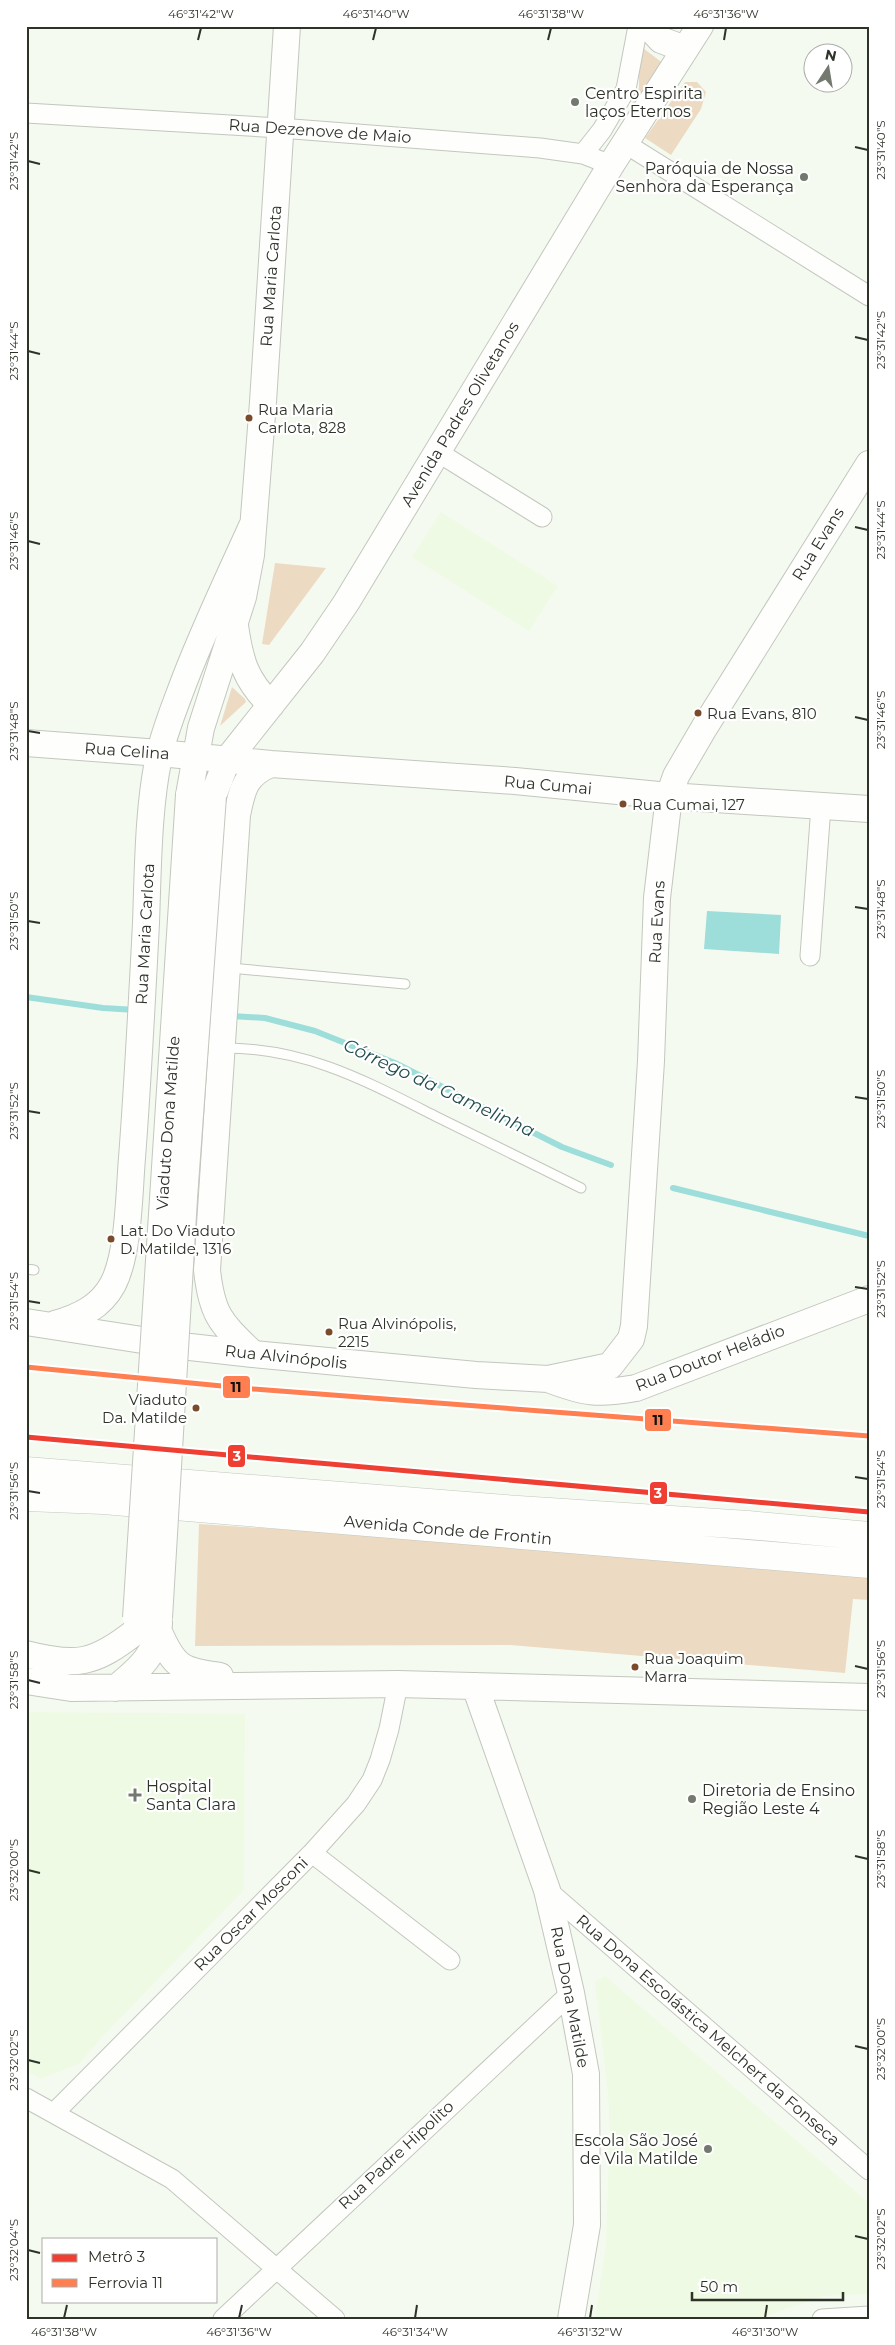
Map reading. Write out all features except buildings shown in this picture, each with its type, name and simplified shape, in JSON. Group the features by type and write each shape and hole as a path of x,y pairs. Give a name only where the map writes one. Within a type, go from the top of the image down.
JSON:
{"highway":[{"name":"Avenida Conde de Frontin","path":"26,1471 514,1510 748,1525 869,1536"},
{"name":"Avenida Conde de Frontin","path":"28,1497 103,1500 869,1564"}],"street":[{"name":"Rua Maria Carlota","path":"201,795 195,757 210,697 234,626 248,571 263,402 287,26"},
{"path":"583,154 602,130 626,89 638,26"},
{"path":"648,26 661,40 685,49"},
{"name":"Avenida Padres Olivetanos","path":"201,795 312,653 346,603 436,451 611,165 700,26"},
{"name":"Rua Dezenove de Maio","path":"26,113 476,142 583,154 611,165"},
{"path":"626,144 869,296"},
{"path":"436,451 542,517"},
{"name":"Rua Evans","path":"548,1379 610,1366 631,1339 634,1326 651,1061 657,898 669,796 676,776 869,464"},
{"name":"Rua Maria Carlota","path":"54,1324 81,1315 94,1307 112,1285 118,1272 126,1228 130,1179 149,845 160,752 174,706 198,647 252,526"},
{"path":"234,626 243,668 260,694 271,705"},
{"name":"Rua Celina","path":"26,743 160,752 227,760"},
{"name":"Rua Cumai","path":"227,760 515,781 669,796 869,809"},
{"path":"253,1354 228,1330 217,1314 210,1297 207,1270 237,815 241,796 248,779 257,769 271,764"},
{"name":"Viaduto Dona Matilde","path":"147,1625 184,1198 201,795"},
{"path":"810,956 821,806"},
{"path":"130,1179 148,1193 170,1198 192,1196 212,1185"},
{"name":"Rua Doutor Heládio","path":"548,1379 580,1391 609,1392 636,1388 869,1299"},
{"name":"Rua Alvinópolis","path":"26,1322 54,1324 181,1346 253,1354 476,1375 548,1379"},
{"path":"26,1654 57,1662 75,1662 93,1658 117,1646 147,1625"},
{"path":"116,1688 145,1662 152,1653 147,1625"},
{"path":"147,1625 171,1656 189,1671 223,1676 238,1686"},
{"path":"145,1662 170,1687"},
{"path":"26,1681 71,1688 398,1684 869,1697"},
{"name":"Rua Oscar Mosconi","path":"54,2113 312,1853 356,1804 372,1780 389,1729 398,1684"},
{"name":"Rua Dona Matilde","path":"475,1686 547,1890 571,1993 586,2074 588,2143 586,2238 571,2319"},
{"path":"312,1853 450,1960"},
{"name":"Rua Dona Escolástica Melchert da Fonseca","path":"547,1890 869,2170"},
{"name":"Rua Padre Hipolito","path":"223,2319 276,2267 571,1993"},
{"path":"26,2098 172,2180 335,2319"},
{"path":"822,2319 869,2316"}],"lane":[{"path":"227,968 405,984"},
{"path":"222,1041 317,1061 359,1078 581,1188"}],"shaded area":[{"path":"639,45 664,64 611,149 607,146 629,111 639,87"},
{"path":"685,82 697,82 706,92 701,109 671,155 645,138"},
{"path":"441,512 558,586 529,631 412,557"},
{"path":"275,563 326,568 269,645 262,644"},
{"path":"232,687 246,702 220,726"},
{"path":"199,1524 478,1542 869,1573 869,1600 853,1599 845,1673 510,1645 195,1646"},
{"name":"Hospital Santa Clara","path":"26,1712 245,1714 244,1890 103,2036 80,2063 41,2079 26,2071"},
{"name":"Escola São José de Vila Matilde","path":"605,1976 869,2203 869,2294 823,2296 758,2319 595,2319 606,2244 610,2130 608,2093 595,1982"}],"water":[{"path":"707,911 781,915 779,954 704,949"}],"waterway":[{"name":"Córrego da Gamelinha","path":"26,997 103,1008 136,1010"},
{"name":"Córrego da Gamelinha","path":"231,1016 265,1018 315,1031 395,1063 562,1147 611,1165"},
{"name":"Córrego da Gamelinha","path":"673,1188 869,1236"}],"metro line":[{"name":"3","path":"26,1437 869,1512"}],"rail line":[{"name":"11","path":"26,1367 253,1389 869,1436"}],"place":[{"name":"Centro Espirita laços Eternos","path":"575,102"},
{"name":"Paróquia de Nossa Senhora da Esperança","path":"804,177"},
{"name":"Rua Maria Carlota, 828","path":"249,418"},
{"name":"Rua Evans, 810","path":"698,713"},
{"name":"Rua Cumai, 127","path":"623,804"},
{"name":"Lat. Do Viaduto D. Matilde, 1316","path":"111,1239"},
{"name":"Rua Alvinópolis, 2215","path":"329,1332"},
{"name":"Viaduto Da. Matilde","path":"196,1408"},
{"name":"Rua Joaquim Marra","path":"635,1667"},
{"name":"Hospital Santa Clara","path":"135,1795"},
{"name":"Diretoria de Ensino Região Leste 4","path":"692,1799"},
{"name":"Escola São José de Vila Matilde","path":"708,2149"}]}
